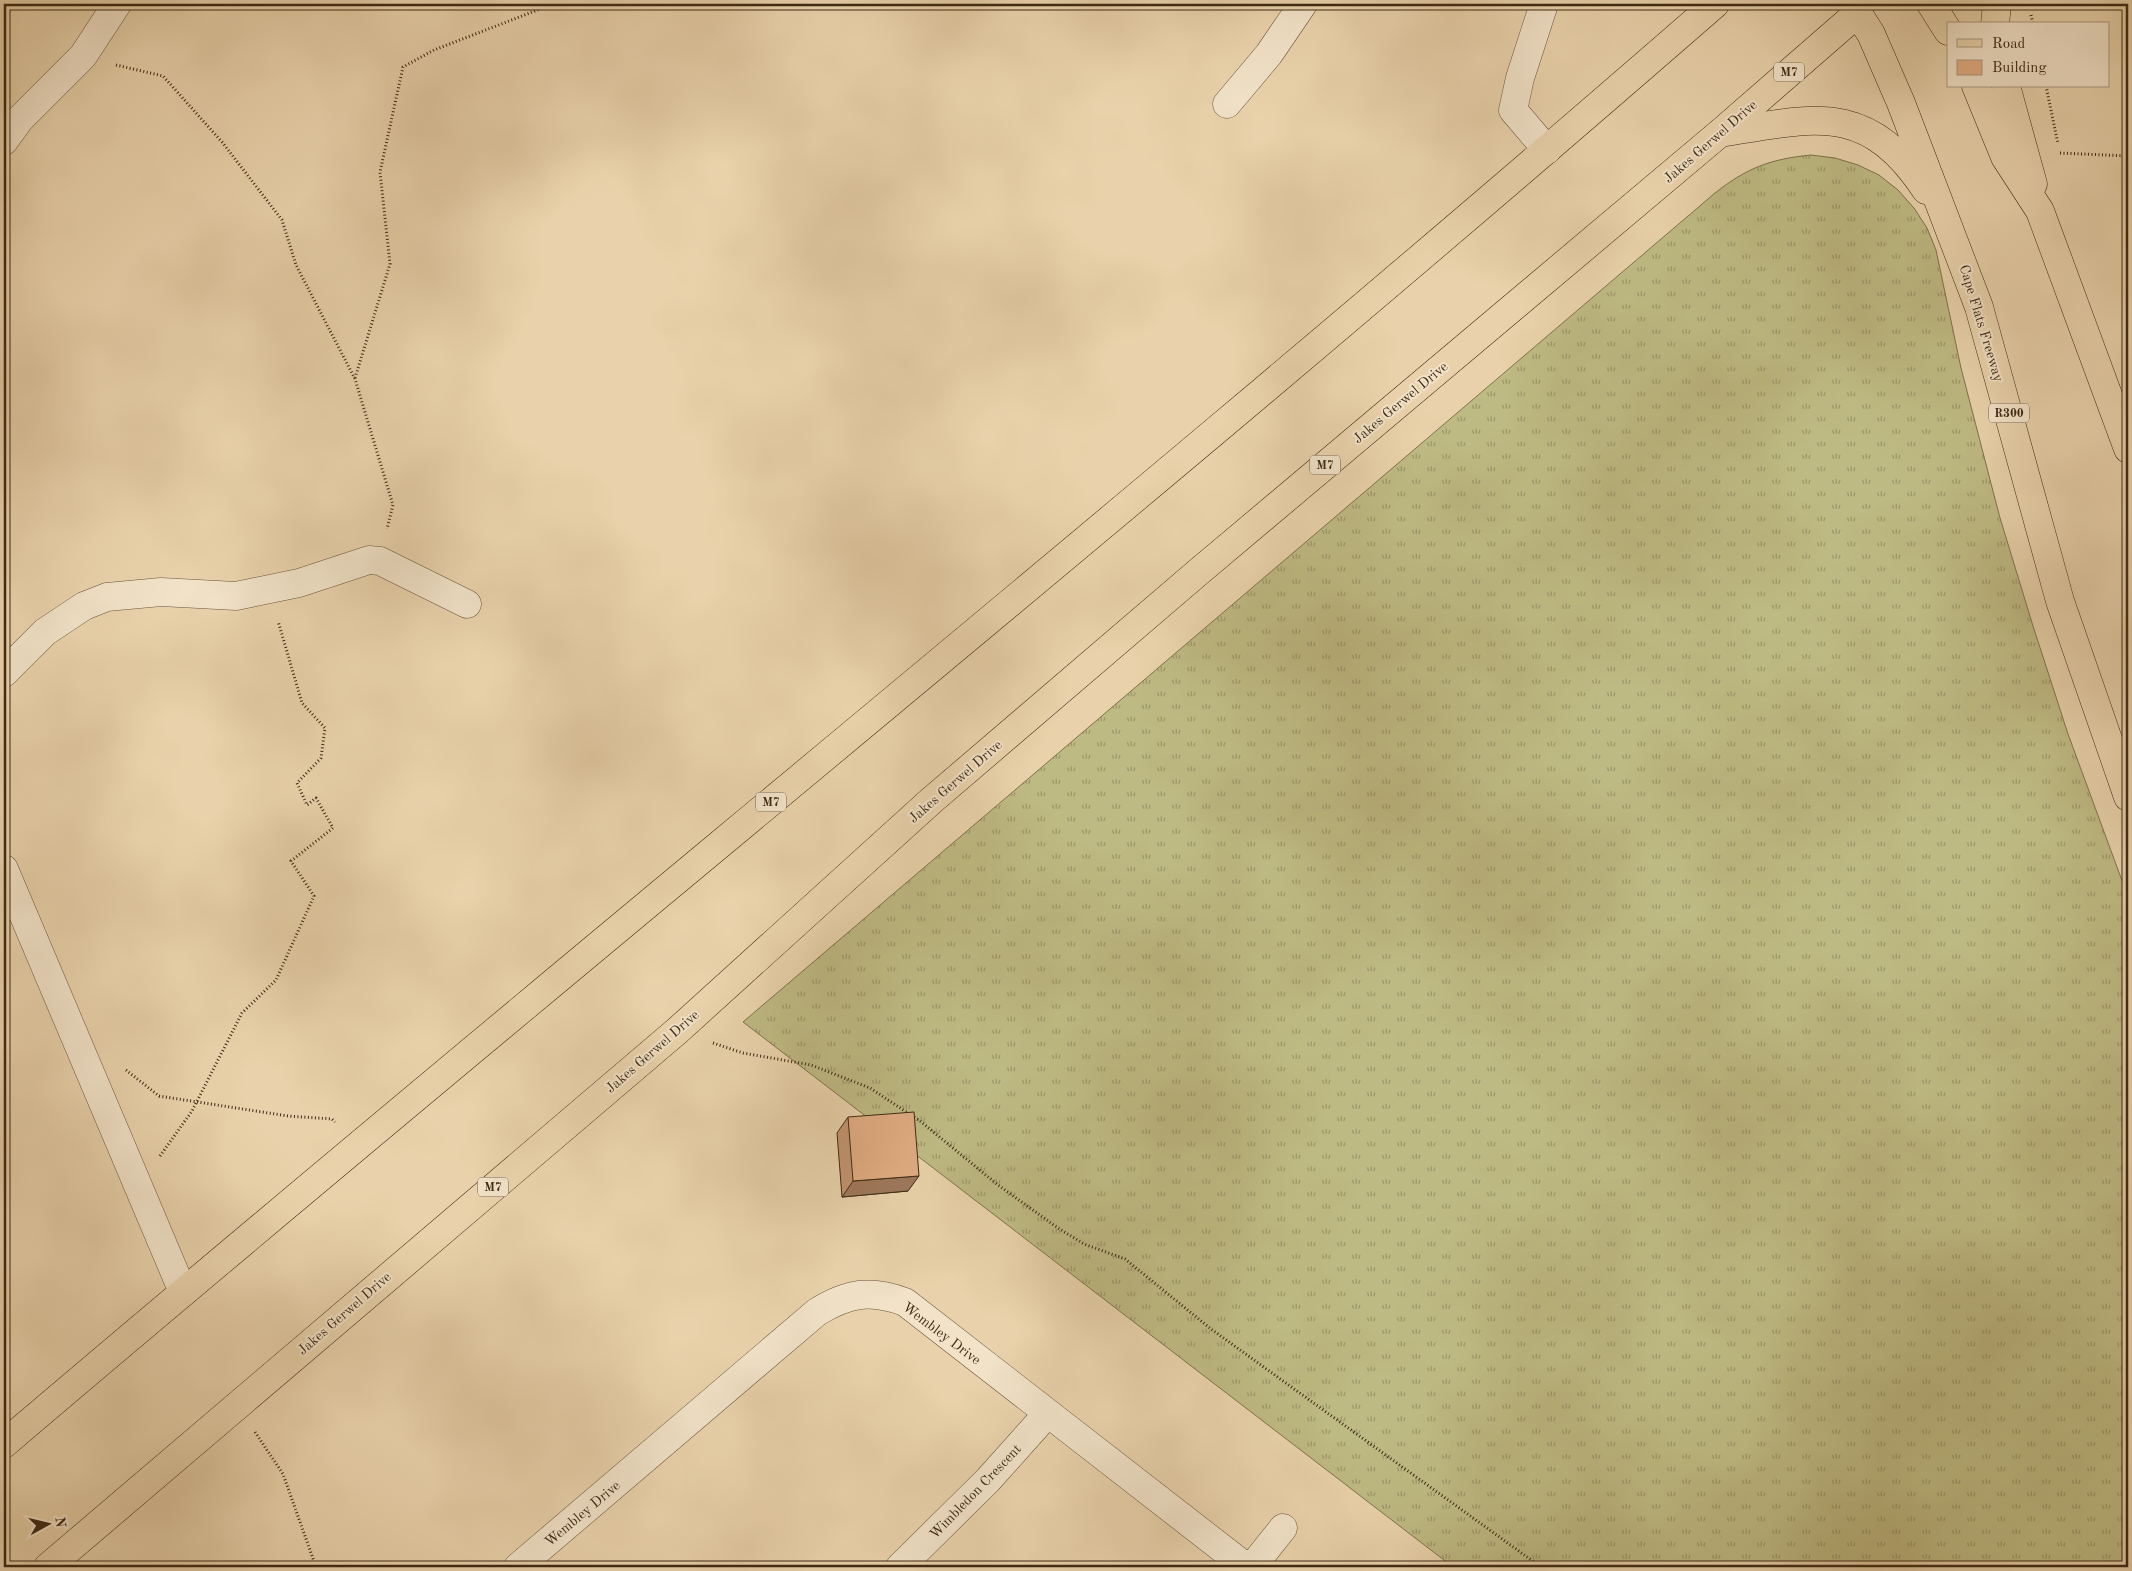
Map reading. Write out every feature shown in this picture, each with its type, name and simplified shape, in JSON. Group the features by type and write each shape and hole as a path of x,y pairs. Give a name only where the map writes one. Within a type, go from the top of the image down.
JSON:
{"main road":[{"name":"M7","path":"4,1444 356,1146 1030,588 1547,150 1715,4"},
{"path":"1931,4 1947,29"},
{"path":"1995,22 1997,4"},
{"name":"Jakes Gerwel Drive","path":"48,1567 676,1032 932,800 1196,574 1720,133 1860,7"},
{"name":"Cape Flats Freeway","path":"1860,7 1950,226 1978,307 2060,601 2128,797"},
{"path":"1977,88 2005,157 2040,211"},
{"path":"2007,88 2040,211 2128,449"},
{"path":"1720,133 1809,119 1848,123 1873,136 1896,152 1916,175 1950,226"}],"street":[{"path":"4,141 20,119 83,56 117,4"},
{"path":"1227,104 1269,54 1303,4"},
{"path":"1544,4 1520,78 1513,110 1547,150"},
{"path":"4,673 51,628 84,606 108,597 161,592 236,596 299,582 360,561 380,561 468,604"},
{"path":"4,869 183,1292"},
{"name":"Wembley Drive","path":"518,1567 817,1312 837,1300 871,1293 905,1302 1246,1567"},
{"name":"Wimbledon Crescent","path":"900,1567 988,1480 1048,1414"},
{"path":"1252,1567 1283,1528"}],"path":[{"path":"355,378 390,264 380,172 403,67 434,50 552,4"},
{"path":"83,56 163,76 222,142 282,220 296,265 355,378 393,505 380,561"},
{"path":"2046,88 2061,154 2128,156"},
{"path":"134,1176 158,1158 197,1102 242,1013 276,980 314,896 290,861 332,828 316,798 307,805 297,783 321,758 325,728 302,703 269,590"},
{"path":"676,1032 742,1053 812,1065 870,1088 920,1121 998,1185 1058,1228 1084,1244 1125,1259 1211,1329 1541,1567"},
{"path":"90,1074 120,1065 159,1096 288,1116 332,1119 356,1146"},
{"path":"233,1408 262,1440 283,1474 316,1567"}],"green space":[{"path":"1811,155 1835,158 1858,165 1879,175 1898,190 1914,208 1927,228 1936,250 1961,368 2000,518 2068,734 2128,897 2128,1567 1453,1567 743,1022 1715,193 1738,177 1760,166 1783,159"}],"building":[{"path":"914,1112 919,1176 853,1181 848,1117"}]}
